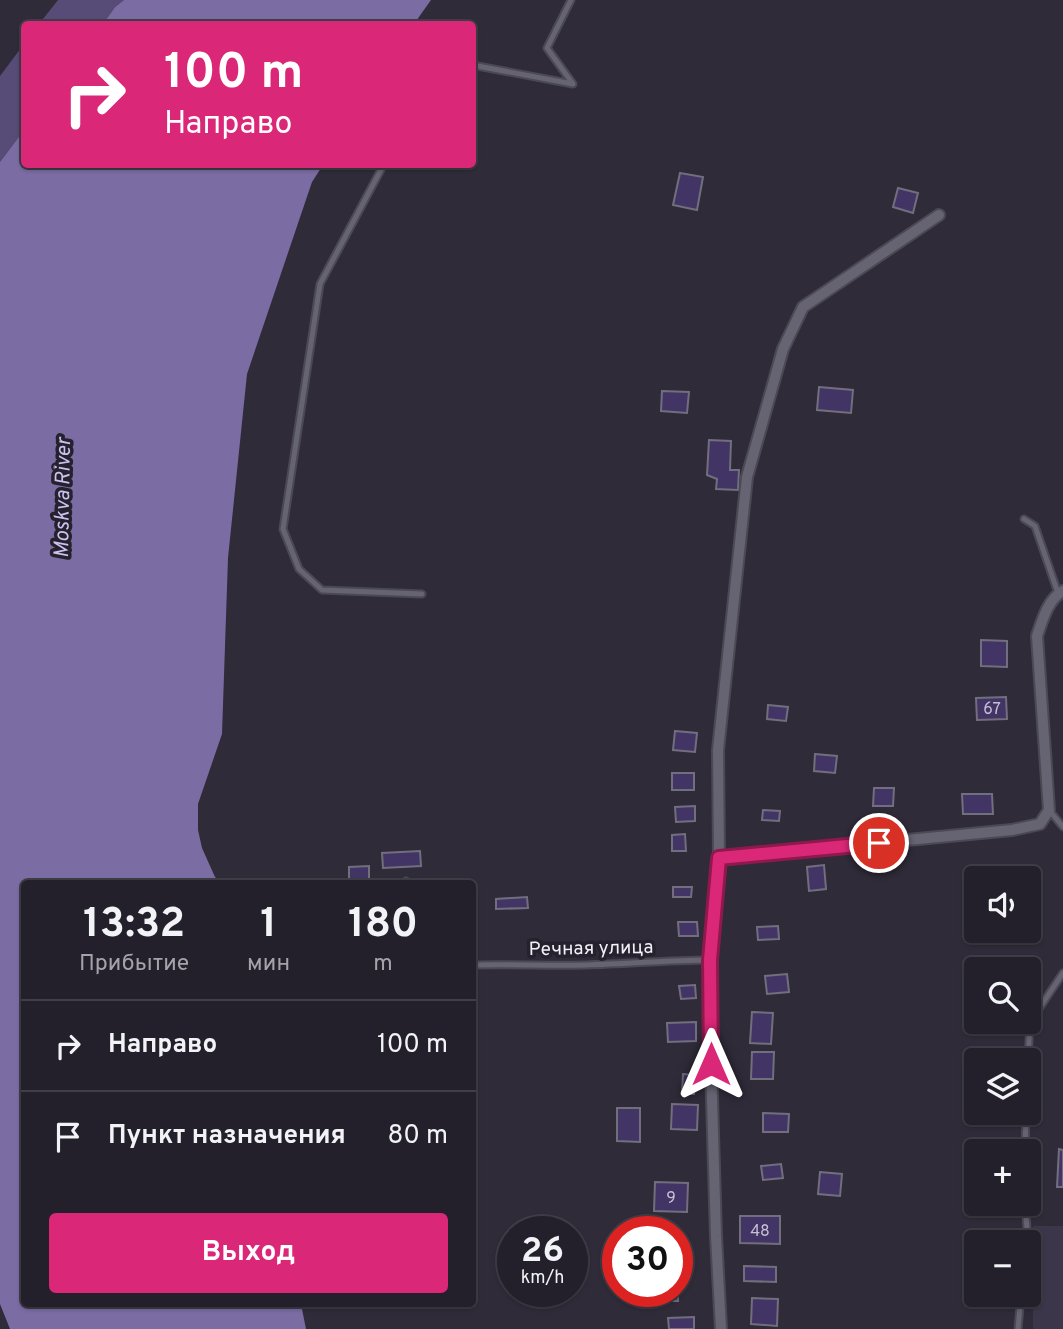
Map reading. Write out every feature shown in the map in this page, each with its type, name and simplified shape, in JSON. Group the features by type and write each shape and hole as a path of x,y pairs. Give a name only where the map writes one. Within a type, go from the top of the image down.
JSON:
{"street":[{"path":"721,1329 710,960 719,858 718,750 747,477 783,349 803,307 939,215"},
{"path":"719,858 1012,830 1040,824 1049,810 1037,636 1045,612 1060,593"}],"lane":[{"path":"476,66 573,84 547,48 571,0"},
{"path":"382,168 320,284 283,529 299,569 322,590 422,594"},
{"path":"1024,519 1035,526 1060,593"},
{"path":"1049,810 1063,827"},
{"name":"Речная улица","path":"476,965 584,965 710,960"},
{"path":"1029,1048 1030,1022 1063,973"},
{"path":"1018,1329 1020,1307"}],"shaded area":[{"path":"58,0 124,0 105,21 41,21"},
{"path":"21,48 21,134 0,162 0,76"},
{"path":"1033,1226 1063,1226 1063,1329 1033,1329 1033,1307 1041,1307 1041,1230 1033,1230"}],"water":[{"path":"124,0 431,0 416,21 105,21"},
{"name":"Moskva River","path":"21,134 21,168 321,168 312,182 247,374 228,558 222,734 198,804 198,830 202,848 218,880 21,880 21,1307 302,1307 306,1329 10,1329 0,1304 0,162"}],"building":[{"path":"680,173 703,177 697,210 673,205"},
{"path":"898,188 918,193 913,213 893,207"},
{"path":"819,387 853,390 851,413 817,410"},
{"path":"662,391 689,392 687,413 661,411"},
{"path":"709,440 731,441 730,470 739,470 738,490 716,489 717,479 707,475"},
{"path":"981,640 1007,641 1007,667 981,666"},
{"path":"1006,697 1007,719 977,720 976,698"},
{"path":"768,705 788,707 786,721 767,719"},
{"path":"675,731 697,733 695,752 673,750"},
{"path":"815,754 837,756 835,773 814,771"},
{"path":"672,773 694,773 694,790 672,790"},
{"path":"874,788 894,788 893,806 873,806"},
{"path":"962,794 992,794 993,814 963,814"},
{"path":"695,806 695,821 676,822 675,807"},
{"path":"763,810 780,811 779,821 762,820"},
{"path":"685,834 686,851 672,851 672,835"},
{"path":"420,851 421,866 383,868 382,853"},
{"path":"824,865 826,889 809,891 807,867"},
{"path":"369,866 369,880 349,880 349,867"},
{"path":"673,887 692,887 691,897 673,897"},
{"path":"527,897 528,908 496,909 496,899"},
{"path":"678,922 697,922 698,936 679,936"},
{"path":"778,926 779,939 758,940 757,927"},
{"path":"787,974 789,992 767,994 765,976"},
{"path":"695,985 696,998 681,999 679,986"},
{"path":"752,1012 773,1013 771,1044 750,1043"},
{"path":"696,1022 696,1041 668,1042 667,1023"},
{"path":"752,1052 774,1052 773,1079 751,1079"},
{"path":"683,1074 694,1075 694,1094 682,1094"},
{"path":"672,1104 698,1105 697,1130 671,1129"},
{"path":"617,1108 640,1108 640,1142 617,1141"},
{"path":"763,1113 789,1114 788,1132 763,1132"},
{"path":"1059,1149 1063,1150 1063,1187 1057,1187"},
{"path":"781,1164 783,1178 763,1180 761,1166"},
{"path":"820,1172 842,1174 840,1196 818,1194"},
{"path":"655,1182 688,1183 687,1212 654,1211"},
{"path":"740,1216 780,1216 780,1244 740,1243"},
{"path":"744,1266 776,1267 776,1282 744,1281"},
{"path":"752,1298 778,1299 777,1326 751,1324"},
{"path":"694,1317 694,1329 669,1329 668,1318"}],"route":[{"path":"711,1064 710,960 719,858 879,843"}]}
